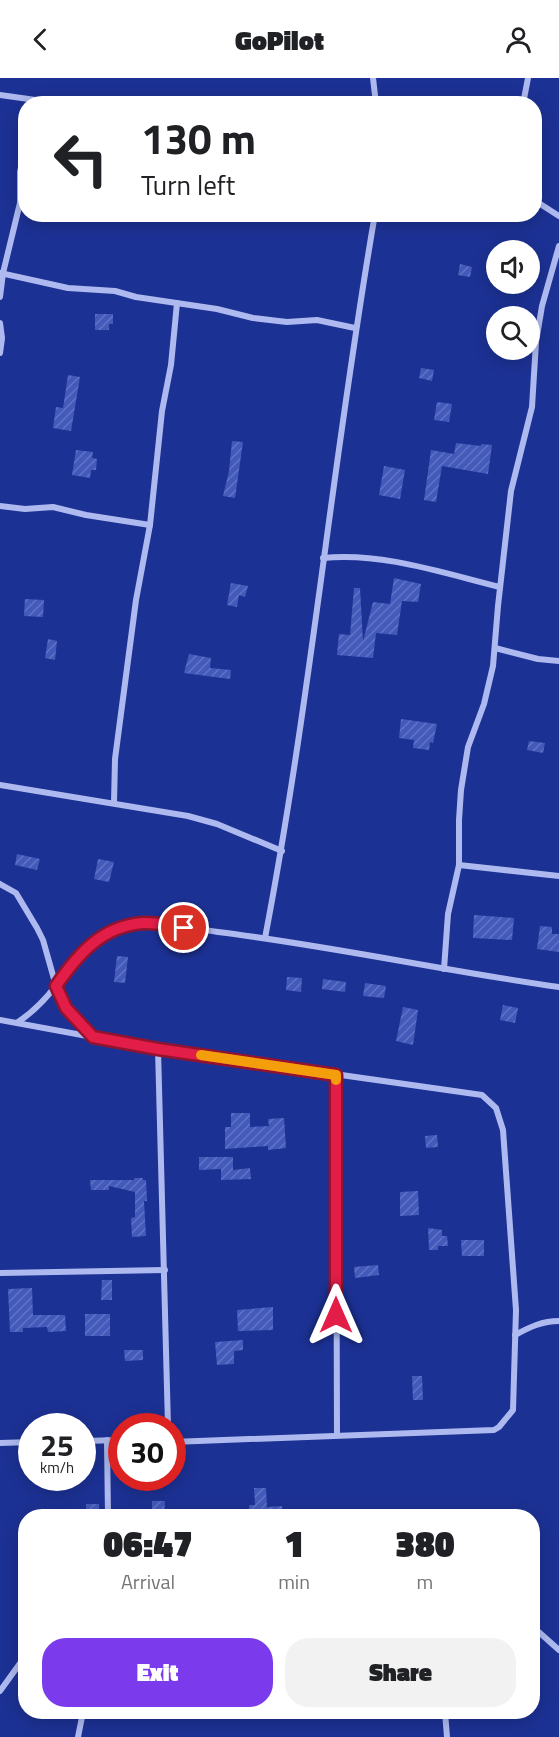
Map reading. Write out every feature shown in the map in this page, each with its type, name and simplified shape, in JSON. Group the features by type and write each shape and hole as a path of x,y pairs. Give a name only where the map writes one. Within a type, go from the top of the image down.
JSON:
{"street":[{"path":"373,78 375,96"},
{"path":"525,96 528,78"},
{"path":"0,94 18,98"},
{"path":"542,205 559,216"},
{"path":"0,297 1,273 18,209"},
{"path":"265,938 282,851 355,328 374,222"},
{"path":"444,969 448,914 459,865 459,820 468,747 484,704 491,676 511,491 532,407 536,342 542,306 559,246"},
{"path":"1,273 68,288 115,291 136,297 217,309 253,318 287,322 317,320 355,328"},
{"path":"114,803 115,759 136,600 150,525 162,411 171,365 177,303"},
{"path":"0,323 2,338 0,353"},
{"path":"0,506 25,509 53,507 95,517 150,525"},
{"path":"323,558 341,556 366,558 500,587"},
{"path":"495,648 538,660 559,661"},
{"path":"0,785 188,816 217,824 282,851"},
{"path":"459,865 559,876"},
{"path":"0,884 16,893 43,940 56,986 66,1008 93,1037"},
{"path":"18,1022 34,1011 56,986 74,960 89,945 120,927 144,923 265,938 559,987"},
{"path":"0,1020 158,1049 482,1095 496,1108 503,1130 516,1310 513,1410 499,1427 494,1430 186,1441"},
{"path":"158,1049 168,1413"},
{"path":"336,1075 337,1434"},
{"path":"0,1273 165,1270"},
{"path":"515,1335 546,1321 559,1321"},
{"path":"96,1440 107,1440 108,1509"},
{"path":"0,1443 18,1442"},
{"path":"540,1633 559,1650"},
{"path":"0,1691 18,1666"},
{"path":"78,1737 82,1719"},
{"path":"446,1719 447,1737"}],"building":[{"path":"460,264 472,267 470,277 458,275"},
{"path":"95,314 113,314 113,324 109,324 109,330 95,330"},
{"path":"421,368 434,370 432,381 419,378"},
{"path":"68,375 80,377 71,431 53,428 56,407 63,408"},
{"path":"437,402 452,404 449,422 434,420"},
{"path":"232,441 243,442 235,498 223,496 229,471"},
{"path":"456,443 492,445 488,474 442,466 436,502 424,500 431,450 454,454"},
{"path":"76,450 93,452 92,458 97,459 96,470 91,470 90,478 72,475"},
{"path":"384,466 405,470 400,499 379,495"},
{"path":"394,578 421,584 418,602 402,601 397,635 376,633 373,658 337,655 339,634 350,635 354,588 360,588 363,641 373,602 390,604"},
{"path":"231,583 248,586 245,597 239,595 237,607 227,605"},
{"path":"25,599 44,600 43,617 24,616"},
{"path":"48,639 57,641 55,660 45,658"},
{"path":"189,654 211,658 210,668 231,670 230,679 184,673"},
{"path":"401,719 437,724 429,750 413,748 414,740 399,738"},
{"path":"529,741 545,743 543,753 527,750"},
{"path":"17,854 40,859 37,870 15,865"},
{"path":"98,859 114,862 109,882 94,879"},
{"path":"474,915 514,918 512,940 473,938"},
{"path":"540,926 552,927 552,934 559,934 559,952 537,949"},
{"path":"117,956 128,957 125,983 114,982"},
{"path":"287,977 302,978 301,992 286,990"},
{"path":"323,979 346,982 345,992 322,989"},
{"path":"365,983 386,986 384,998 363,996"},
{"path":"503,1005 518,1008 515,1023 500,1020"},
{"path":"403,1007 418,1010 413,1045 396,1041"},
{"path":"231,1113 250,1113 250,1127 269,1126 268,1119 284,1118 286,1148 268,1150 268,1146 225,1149 225,1127 231,1127"},
{"path":"437,1135 438,1147 426,1148 425,1136"},
{"path":"199,1157 233,1157 233,1170 250,1168 251,1179 221,1180 221,1169 199,1170"},
{"path":"134,1178 146,1180 147,1201 144,1201 146,1236 132,1237 131,1218 135,1217 135,1192 109,1186 109,1190 91,1190 90,1180 134,1180"},
{"path":"418,1191 419,1215 400,1216 400,1192"},
{"path":"428,1228 442,1230 442,1236 447,1236 448,1246 438,1246 438,1250 429,1250"},
{"path":"461,1240 484,1240 484,1256 462,1256"},
{"path":"378,1265 379,1275 355,1278 354,1267"},
{"path":"102,1280 112,1280 112,1300 101,1300"},
{"path":"32,1288 33,1315 65,1315 66,1331 48,1332 47,1327 23,1328 23,1332 10,1332 8,1289"},
{"path":"273,1307 273,1330 238,1331 237,1310"},
{"path":"85,1314 110,1314 110,1336 85,1336"},
{"path":"243,1340 243,1350 234,1351 234,1364 217,1365 215,1342"},
{"path":"124,1350 143,1350 143,1360 125,1361"},
{"path":"412,1376 422,1376 423,1400 413,1400"},
{"path":"254,1488 266,1488 267,1507 282,1506 282,1509 249,1509 249,1505 255,1505"},
{"path":"152,1501 165,1501 164,1509 152,1509"},
{"path":"86,1504 99,1504 99,1509 86,1509"}],"slow traffic":[{"path":"201,1055 336,1075 336,1080"}],"route":[{"path":"184,928 144,923 120,927 89,945 74,960 56,986 66,1008 93,1037 158,1049 336,1075 336,1315"}]}
